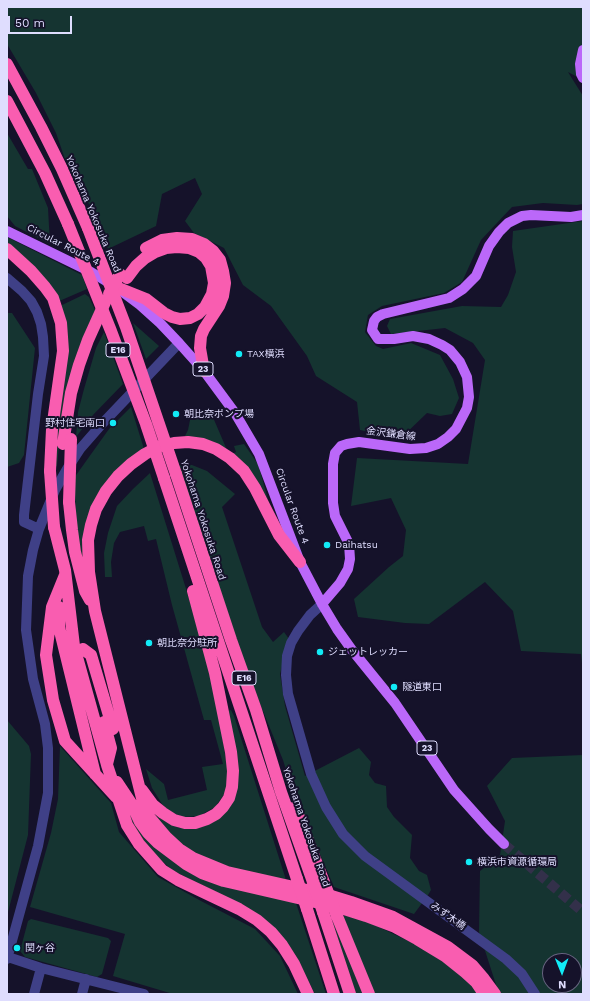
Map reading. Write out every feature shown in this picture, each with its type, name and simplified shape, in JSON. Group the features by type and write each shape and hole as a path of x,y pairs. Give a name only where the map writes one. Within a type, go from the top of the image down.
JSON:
{"highway":[{"name":"Yokohama Yokosuka Road","path":"7,64 62,169 88,228 126,327 230,640 256,710 281,792 350,994"},
{"name":"E16","path":"7,101 45,173 68,224 146,424 334,994"},
{"path":"204,371 200,348 201,336 219,306 223,296 225,283 224,271 220,260 213,251 204,244 192,239 176,238 162,240 149,246 139,254 123,276 109,302 86,367 67,442 64,534 65,571 74,646 118,800 127,825 139,844 162,870 178,880 239,909 257,920 271,932 282,945 294,964 308,994"},
{"path":"116,287 146,299 164,313 180,319 190,318 198,314 205,307 212,294 214,283 211,266 206,258 199,252 189,248 177,247 166,248 155,252 123,276"},
{"path":"7,250 31,271 45,287 52,298 61,323 63,337 62,364 52,429 50,471 54,527 65,571 52,607 46,655 52,693 65,741 118,800"},
{"path":"300,562 279,535 255,488 244,471 230,458 216,449 203,444 188,442 160,446 131,464 118,476 106,492 96,509 91,525 88,540 88,556 95,610 144,806 156,828 179,849 193,858 227,872 331,896 393,917 448,947 472,965 496,994"},
{"path":"66,504 85,592 95,610"},
{"path":"139,786 153,805 163,814 184,823 195,823 216,814 229,798 232,787 233,772 231,752 215,673 172,504"},
{"path":"59,589 59,627 95,775"},
{"path":"99,624 110,641 133,732 131,756"},
{"path":"72,628 83,649 111,748 109,768 131,803 140,822 158,843 186,864 202,873 224,881 341,908 395,928 418,939 445,956 476,982 484,994"},
{"path":"102,636 100,655 122,749 124,756 135,770"},
{"path":"256,710 369,994"}],"main road":[{"path":"583,50 580,64 583,78"},
{"name":"金沢鎌倉線","path":"322,604 340,584 348,569 350,559 348,544 335,516 333,503 334,453 341,446 359,442 410,450 426,448 438,444 456,429 467,408 469,397 467,377 460,362 450,350 429,339 413,336 394,339 378,339 372,330 377,317 383,314 448,298 463,289 476,276 489,246 499,232 508,223 522,216 571,217 583,214"},
{"name":"Circular Route 4","path":"7,230 91,272 116,287 140,305 160,323 204,371 235,413 259,454 300,562 322,604 352,650 395,703 454,790 504,844"}],"street":[{"path":"7,278 31,301 41,324 43,337 44,356 38,394 24,515 24,522 39,529"},
{"path":"144,994 131,992 7,958 38,846 48,793 48,748 33,679 26,630 28,576 33,550 39,529 55,490 66,469 80,449 179,343"},
{"name":"みず木橋","path":"322,604 310,615 291,643 287,656 286,675 288,694 311,774 326,807 343,834 365,856 506,959 522,974 535,994"},
{"path":"34,994 41,968"},
{"path":"82,994 86,979"}],"green space":[{"path":"7,7 583,7 583,80 568,72 583,96 583,204 543,203 512,207 481,240 462,282 444,293 382,306 368,315 365,332 376,346 383,349 411,343 440,355 453,379 459,398 452,414 440,416 427,413 400,439 360,430 357,402 316,376 307,356 271,306 243,285 224,248 194,233 185,221 202,194 195,178 162,194 156,226 108,249 82,188 65,159 56,133 36,93 7,44"},
{"path":"7,133 28,169 32,169 48,208 50,244 15,226 7,216"},
{"path":"583,221 583,673 581,654 521,651 513,611 485,582 429,624 405,623 358,617 354,599 403,556 406,530 391,498 351,506 357,458 468,464 485,360 473,343 445,328 391,334 387,326 390,319 462,306 501,307 508,295 516,272 512,247 513,231"},
{"path":"7,237 82,275 87,289 57,302 7,245"},
{"path":"85,294 89,297 96,312 62,417 57,466 54,468 60,306"},
{"path":"7,313 12,313 35,348 24,455 19,463 7,467"},
{"path":"133,323 159,346 146,359"},
{"path":"104,332 123,384 93,415 76,437 78,412 84,389 96,348"},
{"path":"131,407 144,449 99,494 85,577 77,531 74,478 109,429"},
{"path":"206,408 209,408 227,450 212,441 184,438 188,430 190,420"},
{"path":"244,444 258,464 269,503 232,454 236,452 234,446"},
{"path":"185,464 207,471 235,494 222,507 262,627 273,642 284,632 289,639 280,674 285,706 305,776 359,748 371,762 369,775 375,783 386,786 387,807 394,817 412,835 410,858 419,871 427,875 431,890 414,914 334,887 291,786 283,760 249,677 179,466"},
{"path":"150,473 201,637 218,710 228,773 226,792 215,807 199,816 183,817 169,811 162,804 152,788 146,769 164,784 168,800 207,790 202,767 223,764 211,720 204,720 172,605 156,539 148,541 144,526 120,532 114,543 111,562 112,577 105,577 104,553 108,533 117,506"},
{"path":"231,710 287,883 237,871 191,853 171,836 153,814 179,828 197,828 214,822 229,808 227,711"},
{"path":"7,720 29,746 31,754 28,835 7,916"},
{"path":"60,746 111,803 119,832 158,877 255,929 280,956 298,994 173,994 113,976 125,934 30,907 51,833 58,799"},
{"path":"583,755 583,994 499,994 479,932 480,871 500,855 505,821 487,786 512,758"},
{"path":"125,802 138,826 296,903 326,994 315,994 295,954 220,894 172,870 147,847 133,824"},
{"path":"344,915 366,921 419,946 454,969 474,986 478,994 375,994 343,917"},
{"path":"31,919 108,938 111,941 102,974 97,977 25,957 20,951 28,921"},
{"path":"332,923 334,923 364,994 355,994"}],"tunnel":[{"path":"504,844 583,912"}],"place":[{"name":"TAX横浜","path":"239,354"},
{"name":"朝比奈ポンプ場","path":"176,414"},
{"name":"野村住宅南口","path":"113,423"},
{"name":"Daihatsu","path":"327,545"},
{"name":"朝比奈分駐所","path":"149,643"},
{"name":"ジェットレッカー","path":"320,652"},
{"name":"隧道東口","path":"394,687"},
{"name":"横浜市資源循環局","path":"469,862"},
{"name":"関ヶ谷","path":"17,948"}]}
